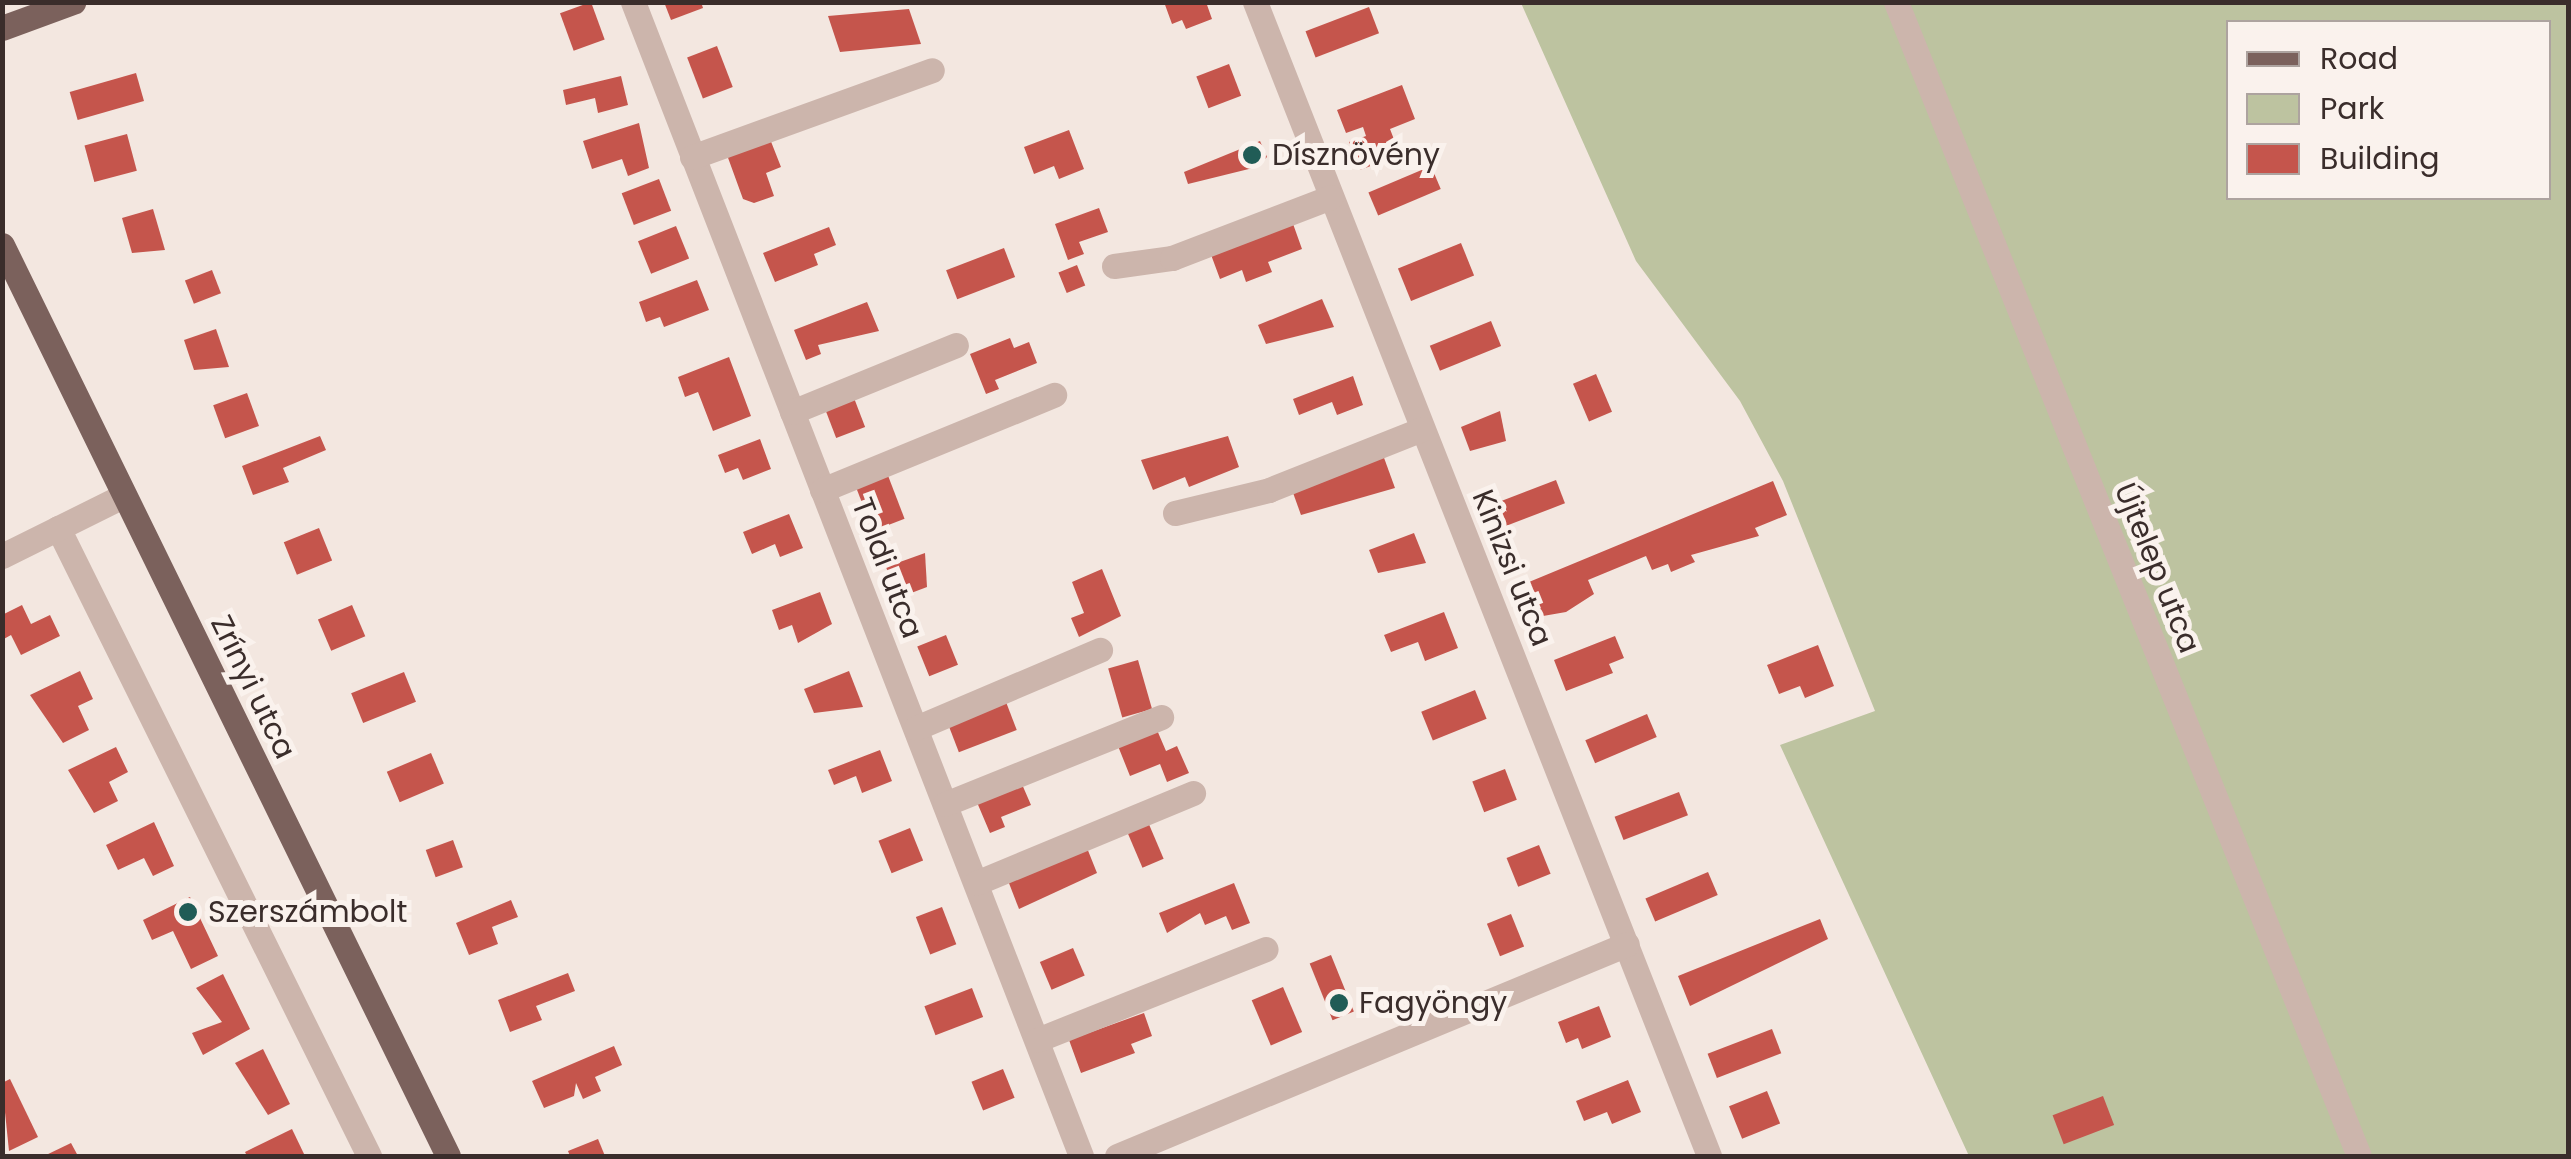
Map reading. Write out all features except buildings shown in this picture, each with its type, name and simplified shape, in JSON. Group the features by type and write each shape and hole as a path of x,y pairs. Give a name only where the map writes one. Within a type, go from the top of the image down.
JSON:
{"main road":[{"path":"2,28 74,2"},
{"name":"Zrínyi utca","path":"5,259 448,1156"}],"street":[{"name":"Toldi utca","path":"633,2 1081,1156"},
{"name":"Kinizsi utca","path":"1255,2 1709,1156"},
{"name":"Újtelep utca","path":"1896,2 2359,1156"},
{"path":"692,157 932,70"},
{"path":"1114,266 1172,258 1331,196"},
{"path":"792,412 956,345"},
{"path":"822,490 1054,395"},
{"path":"1174,513 1269,490 1422,430"},
{"path":"2,556 123,496"},
{"path":"58,528 369,1156"},
{"path":"916,728 1100,650"},
{"path":"945,804 1161,717"},
{"path":"976,883 1192,793"},
{"path":"1117,1156 1627,944"},
{"path":"1037,1040 1266,950"}],"green space":[{"path":"1521,3 2568,3 2568,1156 1969,1156 1780,745 1875,711 1783,481 1740,401 1636,261"}],"place":[{"name":"Dísznövény","path":"1252,155"},
{"name":"Szerszámbolt","path":"188,912"},
{"name":"Fagyöngy","path":"1339,1003"}]}
